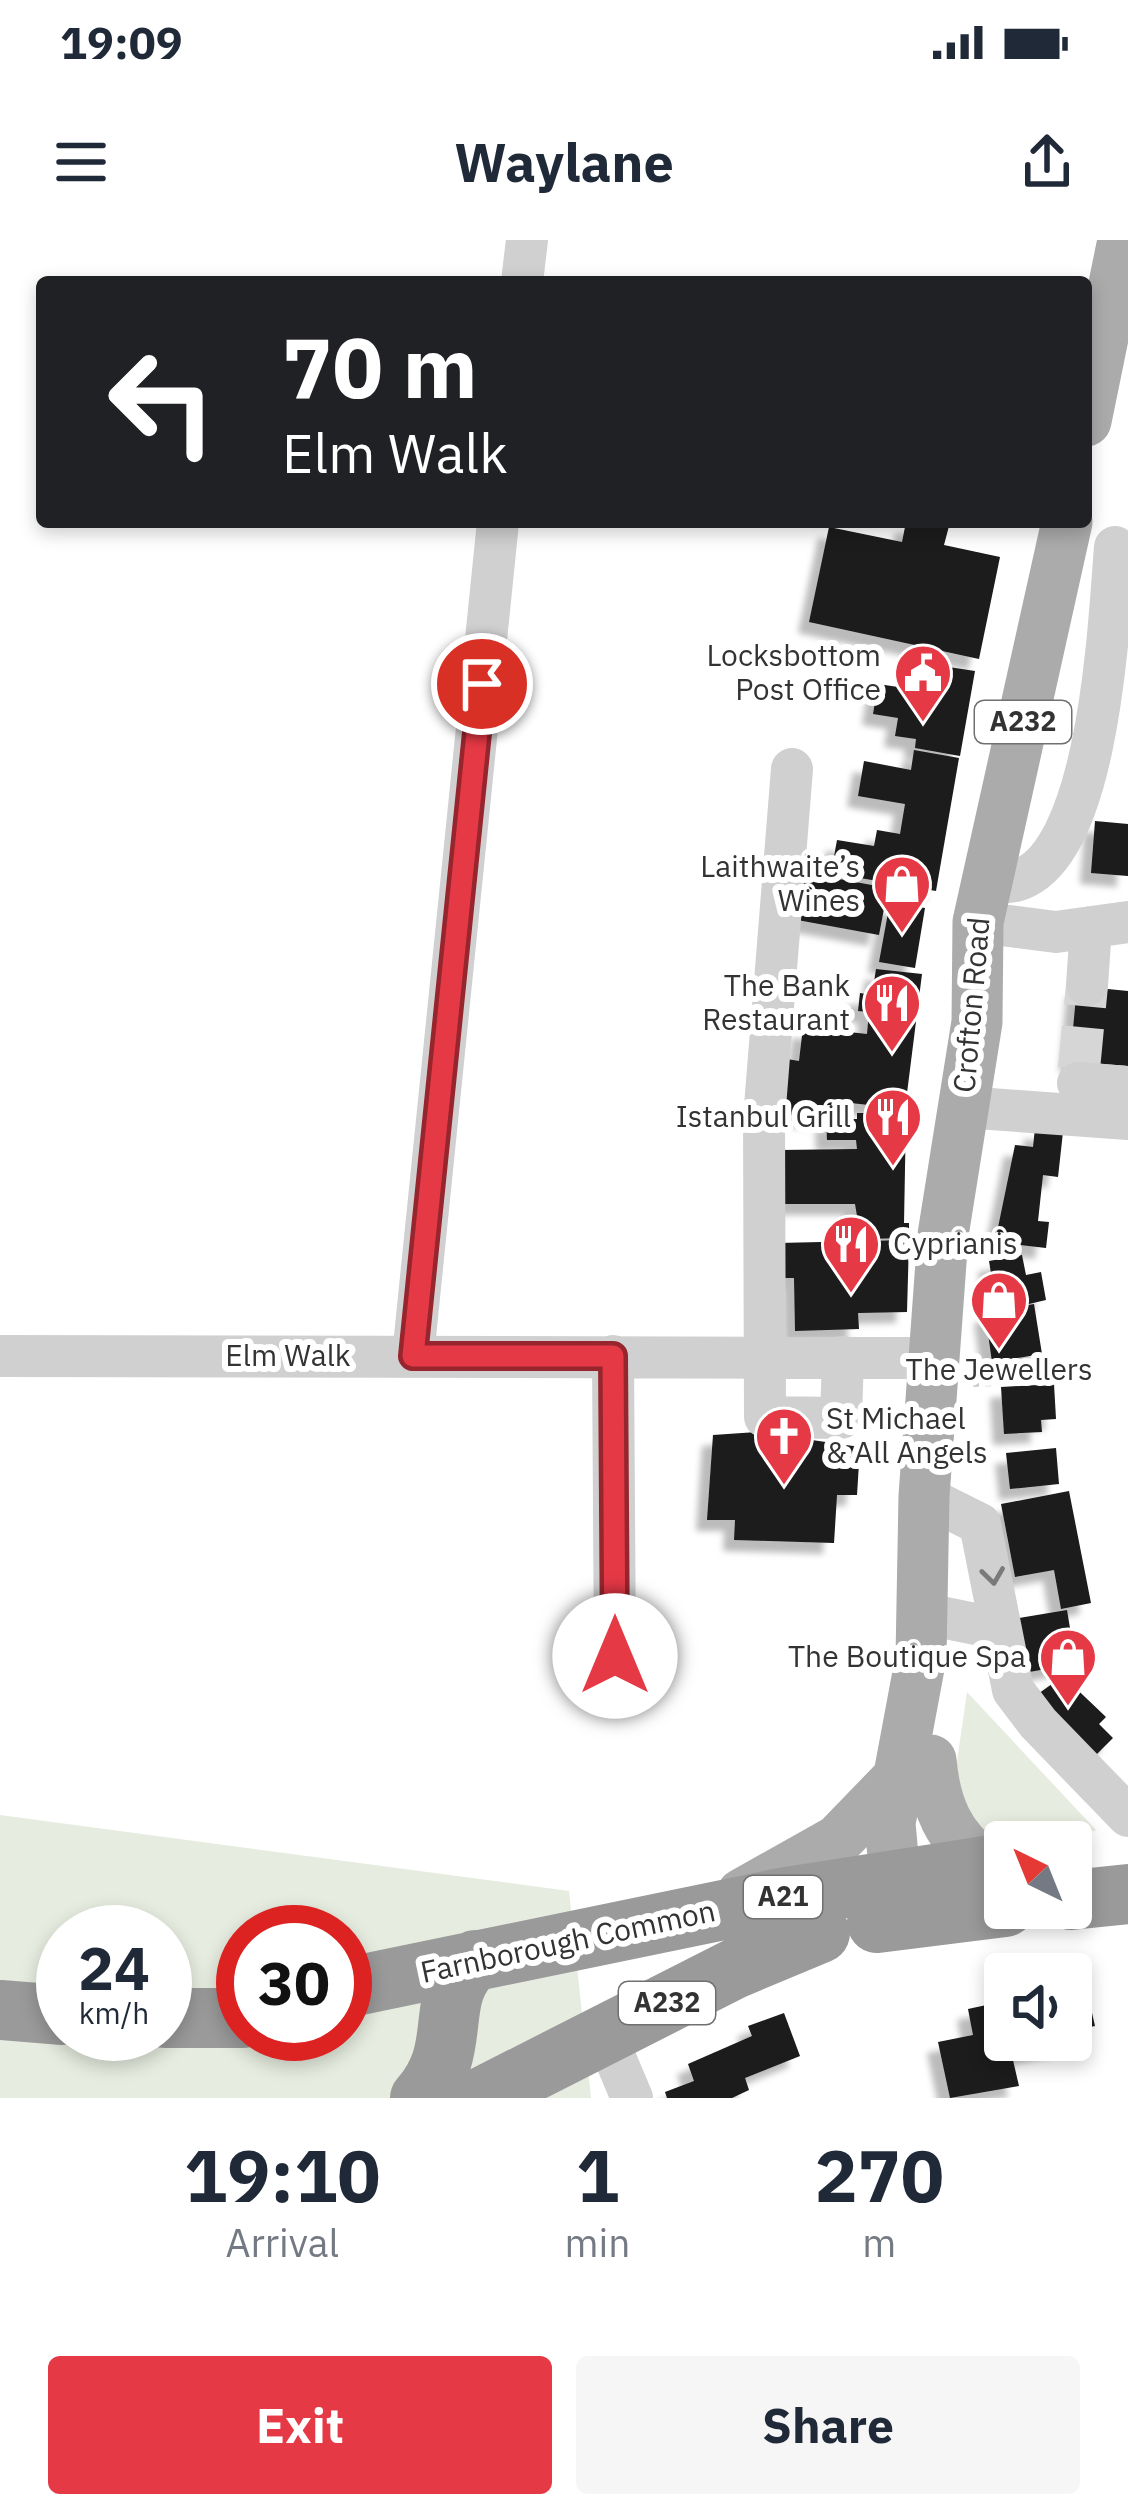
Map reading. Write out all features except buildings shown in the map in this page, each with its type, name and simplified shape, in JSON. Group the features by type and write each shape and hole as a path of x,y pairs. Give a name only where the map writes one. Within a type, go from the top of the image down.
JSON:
{"highway":[{"name":"Farnborough Common","path":"372,1999 462,1979 692,1954 909,1890 984,1880"},
{"name":"Farnborough Common","path":"820,1933 909,1890"},
{"name":"A232","path":"452,2088 605,2034 692,1954 820,1933"},
{"path":"452,2088 462,1979"},
{"name":"Farnborough Common","path":"372,2009 404,2021 422,2044 425,2079 452,2088"},
{"path":"0,2010 36,2013"}],"main road":[{"path":"1092,392 1123,240"},
{"name":"Crofton Road","path":"909,1890 890,1823 914,1769 924,1496 943,1235 977,1022 981,902 1066,529"},
{"name":"A232","path":"692,1954 762,1887 851,1828 914,1769 944,1819 984,1865"}],"street":[{"path":"523,276 526,240"},
{"path":"413,1356 497,528"},
{"path":"981,902 1034,872 1060,833 1077,804 1097,728 1122,548 1066,529"},
{"path":"792,769 764,1120 765,1417 842,1418 843,1357"},
{"path":"981,902 1056,932 1110,924 1101,982"},
{"path":"963,1108 1077,1089 1128,1087"},
{"path":"1077,1089 1128,1119"},
{"path":"613,1356 615,1656"},
{"name":"Elm Walk","path":"0,1357 843,1357 935,1371"},
{"path":"924,1496 980,1524 1007,1668 1024,1708 1128,1816"},
{"path":"921,1635 1000,1629"},
{"path":"605,2034 632,2098"}],"path":[{"path":"935,1371 1086,1379"}],"shaded area":[{"path":"967,1692 1088,1821 984,1821 984,1831 962,1822 955,1775"},
{"path":"0,1815 569,1891 591,2098 0,2098"}],"tunnel":[{"path":"1079,1069 1087,985"}],"place":[{"name":"Locksbottom Post Office","path":"923,724"},
{"name":"Laithwaite’s Wines","path":"902,935"},
{"name":"The Bank Restaurant","path":"892,1054"},
{"name":"Istanbul Grill","path":"893,1168"},
{"name":"Cyprianis","path":"851,1295"},
{"name":"The Jewellers","path":"999,1351"},
{"name":"St Michael & All Angels","path":"784,1487"},
{"name":"The Boutique Spa","path":"1068,1708"}],"route":[{"path":"482,684 413,1356 613,1356 615,1656"}]}
